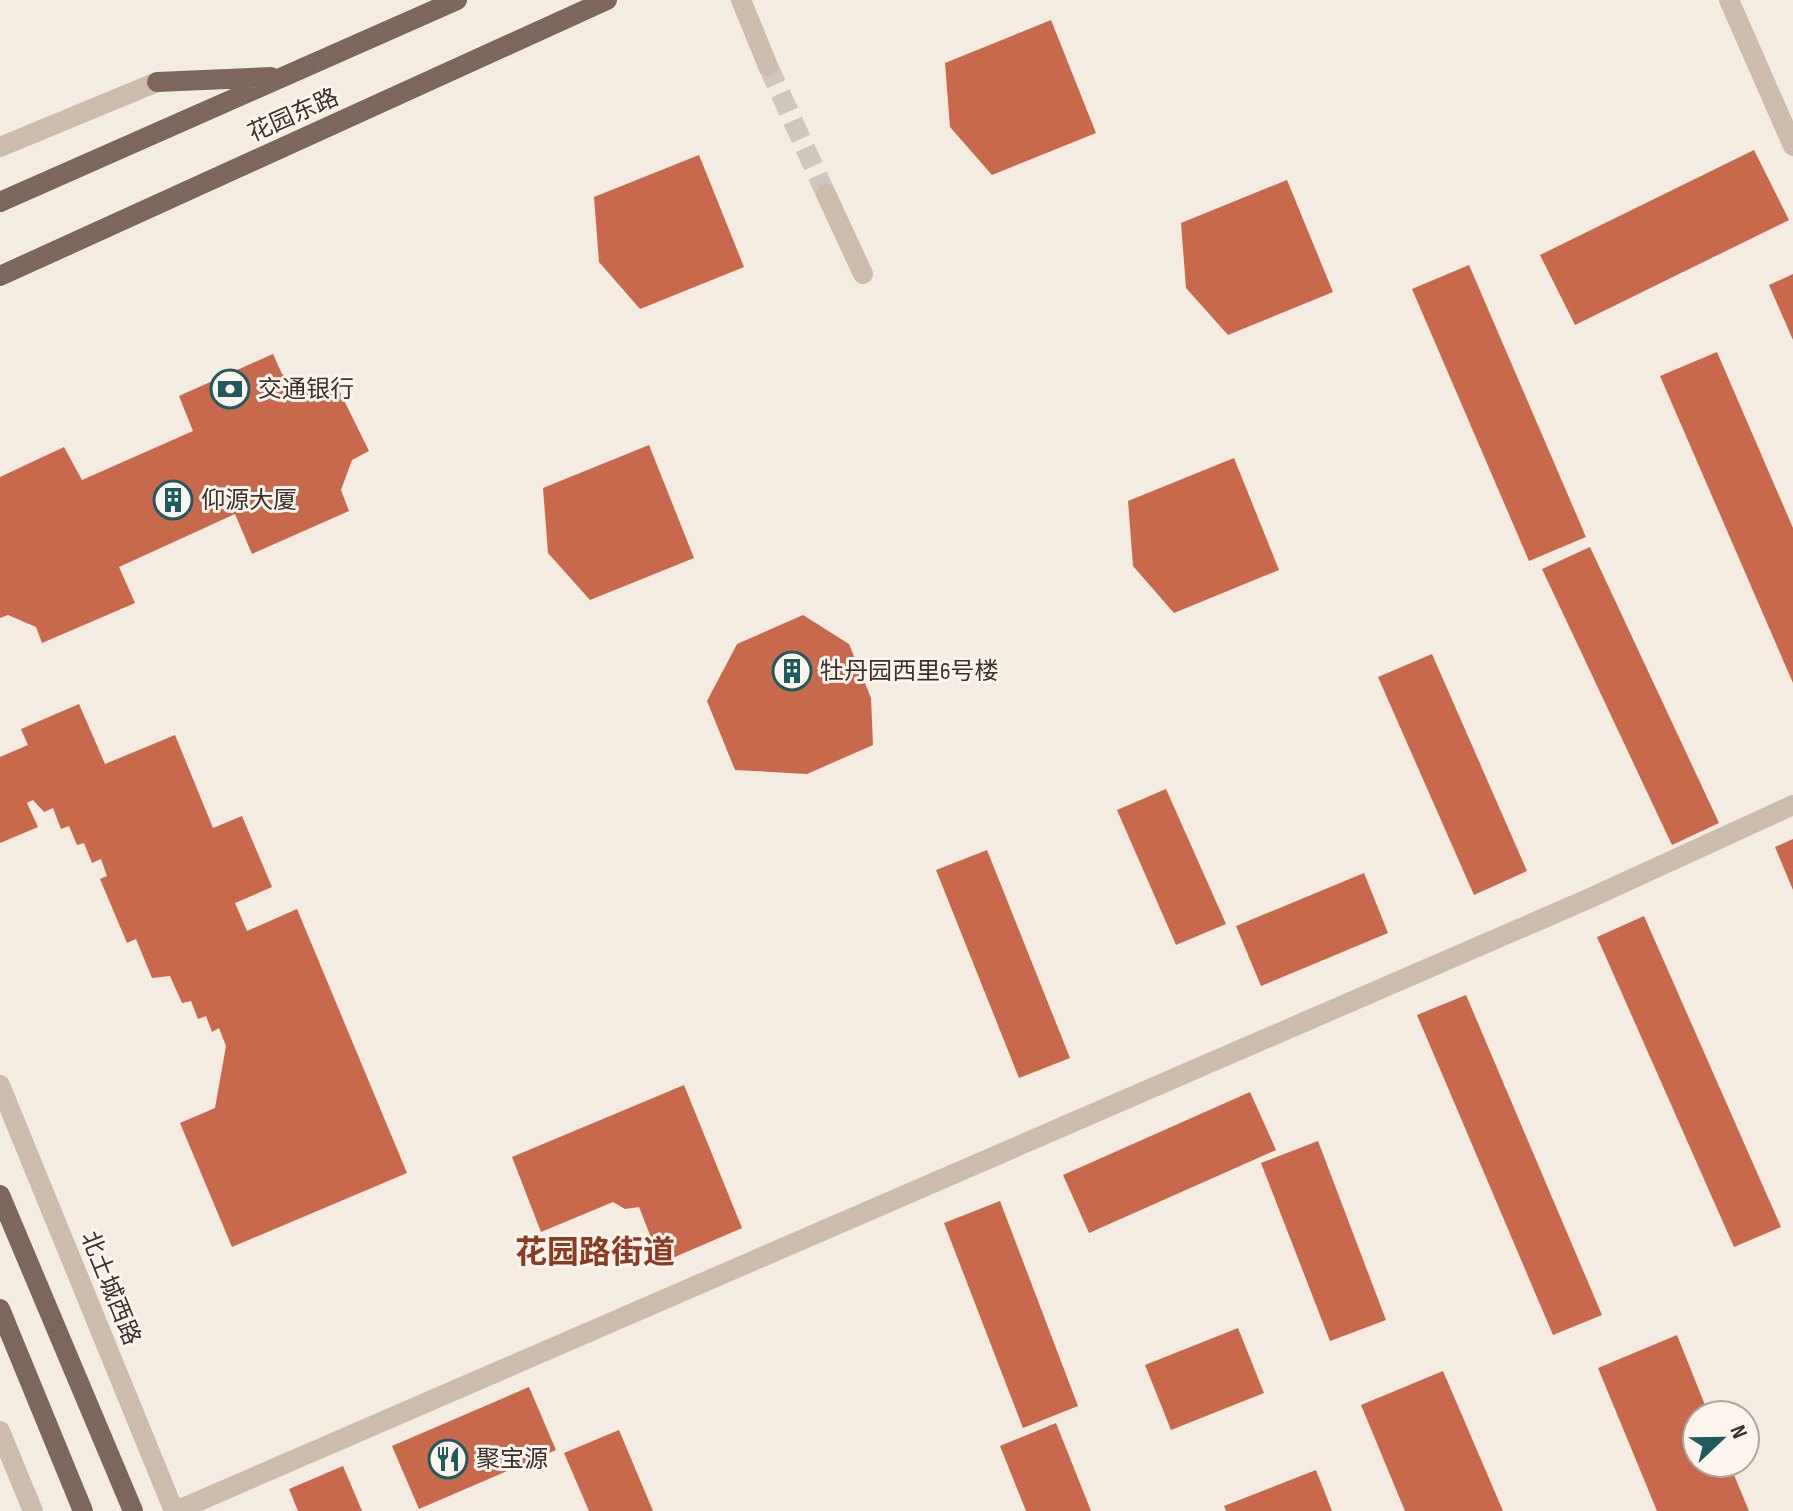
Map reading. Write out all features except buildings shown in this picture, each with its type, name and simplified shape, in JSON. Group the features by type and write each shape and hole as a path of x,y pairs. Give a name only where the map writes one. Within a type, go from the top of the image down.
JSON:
{"main road":[{"name":"花园东路","path":"0,202 457,0"},
{"name":"花园东路","path":"0,276 607,0"},
{"path":"157,82 283,77"},
{"path":"0,1195 133,1511"},
{"path":"0,1309 83,1511"}],"street":[{"path":"741,0 768,66"},
{"path":"1729,0 1793,146"},
{"path":"0,147 157,82"},
{"path":"826,194 863,274"},
{"path":"175,1511 1588,899 1793,805"},
{"name":"北土城西路","path":"0,1085 175,1511"},
{"path":"0,1431 33,1511"}],"tunnel":[{"path":"768,66 826,194"}],"place":[{"name":"交通银行","path":"230,389"},
{"name":"仰源大厦","path":"173,500"},
{"name":"牡丹园西里6号楼","path":"792,671"},
{"name":"聚宝源","path":"448,1459"}],"district":[{"name":"花园路街道","path":"595,1252"}]}
